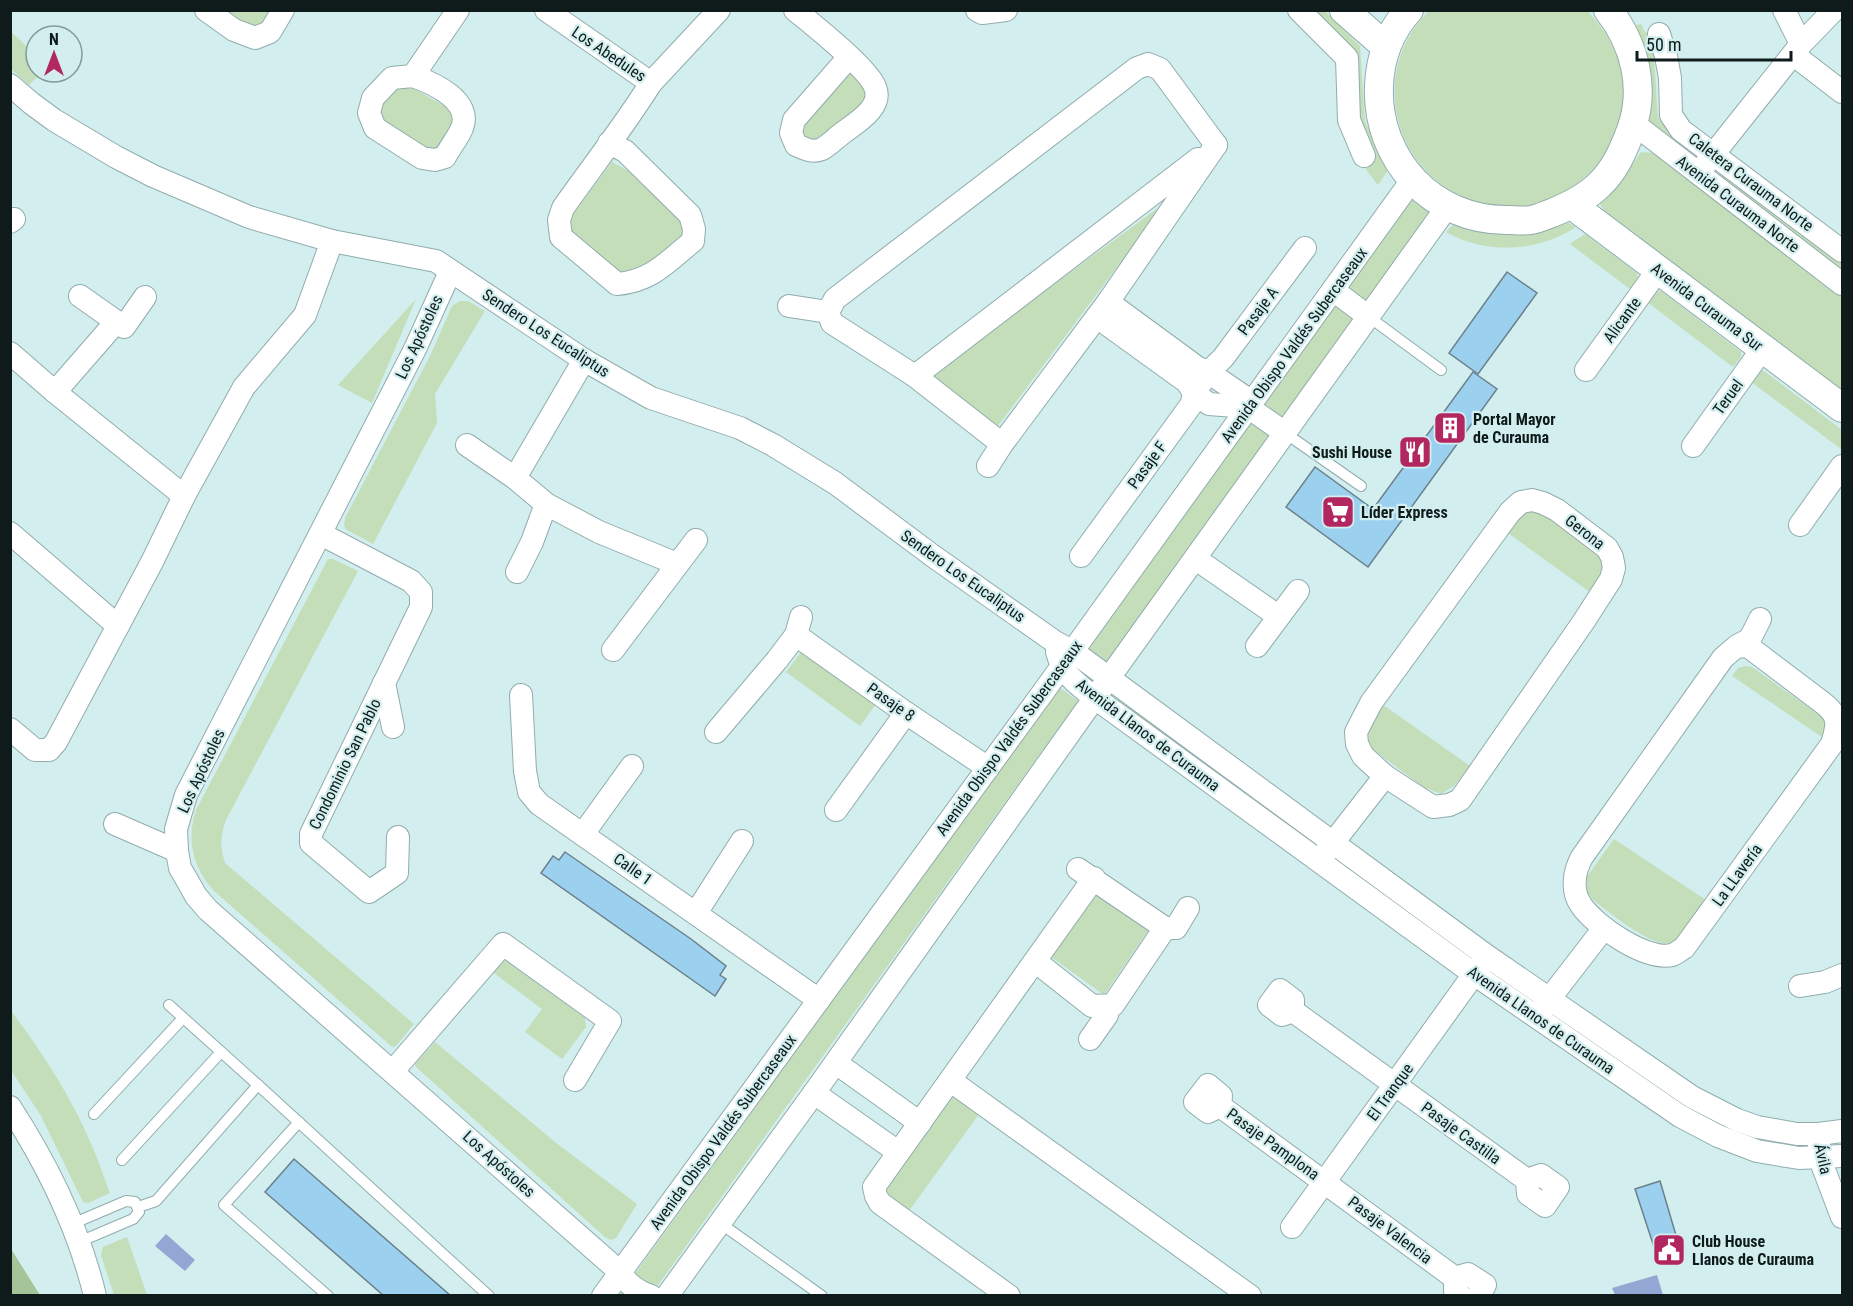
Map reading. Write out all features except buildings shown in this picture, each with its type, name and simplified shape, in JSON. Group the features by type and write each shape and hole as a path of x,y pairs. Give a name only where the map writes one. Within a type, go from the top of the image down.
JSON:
{"street":[{"path":"206,10 234,30 255,38 270,32 283,10"},
{"path":"413,76 458,10"},
{"name":"Los Abedules","path":"546,10 651,83 719,10"},
{"path":"795,10 849,57"},
{"path":"977,10 982,13 1006,10"},
{"path":"1299,10 1347,58 1350,120 1364,156"},
{"path":"1344,10 1386,47"},
{"path":"1408,10 1386,47 1380,74 1379,102 1384,130 1395,157 1412,180 1429,195 1447,207 1488,220 1531,220 1572,206 1599,186 1620,159 1638,105 1638,81 1627,23 1608,10"},
{"path":"1784,10 1797,50 1842,92"},
{"path":"1698,174 1797,50 1834,10"},
{"name":"Caletera Curauma Norte","path":"1659,34 1670,78 1671,115 1681,129 1842,251"},
{"path":"828,312 835,299 1137,68 1148,64 1160,69 1216,145"},
{"path":"609,142 625,151 690,215 694,229 693,242 650,276 634,282 617,284 561,237 559,220 562,208 651,83"},
{"name":"Sendero Los Eucaliptus","path":"10,85 74,133 116,157 153,176 249,217 332,241 436,261 584,360 651,398 740,428 773,445 835,483 1062,653"},
{"name":"Avenida Curauma Norte","path":"1633,123 1842,284"},
{"path":"988,466 1102,310 1216,145"},
{"path":"915,376 1216,145"},
{"name":"Avenida Obispo Valdés Subercaseaux","path":"603,1296 988,768 1062,653 1250,405 1412,180"},
{"name":"Avenida Curauma Sur","path":"1572,206 1842,408"},
{"path":"667,1296 814,1094 1447,207"},
{"path":"10,729 34,750 49,750 56,742 184,496 244,387 305,315 332,241"},
{"name":"Pasaje A","path":"1208,372 1223,358 1305,248"},
{"name":"Alicante","path":"1586,370 1658,270"},
{"name":"Los Apóstoles","path":"450,272 415,349 186,795 176,829 180,868 196,896 208,910 620,1272 633,1287 651,1296"},
{"path":"1333,290 1369,317"},
{"path":"80,296 124,327 145,297"},
{"path":"789,306 828,312"},
{"path":"1102,310 1208,372 1285,434"},
{"path":"1102,310 1187,382 1194,393 1209,404 1250,405"},
{"path":"828,312 832,322 915,376 1002,444"},
{"path":"55,392 116,322"},
{"name":"Teruel","path":"1693,446 1763,348"},
{"path":"10,353 184,496"},
{"path":"515,478 584,360"},
{"name":"Pasaje F","path":"1081,556 1191,405 1194,393 1208,372"},
{"path":"467,445 515,478 546,504 599,532 677,564"},
{"path":"1800,525 1842,466"},
{"name":"Gerona","path":"1532,500 1543,503 1557,510 1607,548 1614,568 1611,579 1460,800 1449,805 1433,807 1385,776 1363,756 1357,744 1356,732 1362,718 1510,512 1521,502 1532,500"},
{"path":"517,572 532,542 546,504"},
{"path":"10,533 118,626"},
{"name":"Condominio San Pablo","path":"321,534 411,581 421,592 421,607 310,834 311,843 369,892 398,873 398,837"},
{"path":"613,650 696,540"},
{"path":"1196,559 1278,616"},
{"path":"1257,646 1298,591"},
{"name":"La LLavería","path":"1737,646 1749,647 1823,703 1834,712 1840,726 1832,744 1684,948 1672,955 1651,955 1604,928 1580,904 1575,885 1575,871 1582,857 1723,658 1737,646 1750,639 1760,619"},
{"name":"Pasaje 8","path":"716,732 777,660 798,626 906,713 988,768"},
{"name":"Avenida Llanos de Curauma","path":"1062,653 1109,679 1333,843 1480,965"},
{"name":"Avenida Llanos de Curauma","path":"1062,653 1078,686 1320,861 1542,1008 1680,1116 1718,1136 1757,1151 1799,1158 1831,1157"},
{"name":"Condominio San Pablo","path":"384,683 393,727"},
{"name":"Calle 1","path":"521,695 525,771 529,792 539,804 819,1000"},
{"path":"836,810 906,713"},
{"path":"583,834 632,766"},
{"path":"1320,861 1385,776"},
{"path":"115,824 177,851"},
{"path":"696,913 742,840"},
{"path":"1009,1296 880,1203 874,1187 1035,961 1086,874 1165,928 1176,928 1188,908"},
{"path":"1035,961 1092,1006 1113,1005 1165,928"},
{"path":"1542,1008 1604,928"},
{"path":"393,1071 504,944 610,1021 575,1080"},
{"name":"El Tranque","path":"1292,1227 1480,965"},
{"path":"1800,986 1825,982 1842,975"},
{"path":"1090,1039 1107,1015 1105,1006"},
{"name":"Avenida Llanos de Curauma","path":"1542,1008 1692,1097 1757,1127 1818,1134 1842,1131"},
{"name":"Pasaje Castilla","path":"1293,1011 1527,1180"},
{"path":"836,1063 920,1123"},
{"path":"951,1081 1250,1296"},
{"path":"814,1094 898,1152"},
{"path":"10,1107 76,1233 95,1296"},
{"name":"Pasaje Pamplona","path":"1220,1107 1325,1181"},
{"name":"Ávila","path":"1818,1134 1831,1157 1842,1218"},
{"name":"Pasaje Valencia","path":"1325,1181 1458,1287 1468,1274 1485,1285 1478,1296"}],"lane":[{"path":"1369,317 1441,370"},
{"path":"1285,434 1361,486"},
{"path":"168,1005 489,1296"},
{"path":"94,1114 183,1018"},
{"path":"122,1160 221,1052"},
{"path":"138,1207 156,1201 258,1085"},
{"path":"299,1122 224,1205 328,1296"},
{"path":"126,1201 135,1202 138,1207 139,1212 133,1220 76,1233 126,1201"},
{"path":"720,1222 822,1296"}],"green space":[{"path":"221,11 274,11 262,26 250,30"},
{"path":"1313,11 1325,11 1360,46 1365,121 1389,169 1378,185 1362,160 1376,153 1367,135 1360,131 1352,56"},
{"path":"1429,11 1588,11 1602,28 1619,61 1624,99 1621,118 1614,136 1605,154 1593,169 1563,193 1537,204 1511,207 1485,204 1460,196 1438,182 1420,163 1405,141 1395,101 1396,73 1404,46 1411,33"},
{"path":"1641,24 1648,33 1653,54 1658,116 1685,139 1680,148 1646,120 1633,26"},
{"path":"10,31 24,44 24,81 11,69"},
{"path":"844,74 860,76 870,87 867,106 821,139 809,141 800,138 798,129"},
{"path":"408,85 453,111 456,126 440,148 426,148 381,122 380,107 392,89"},
{"path":"1641,152 1654,153 1842,294 1842,392 1610,220 1600,204"},
{"path":"612,162 627,170 682,221 682,236 639,273 618,271 568,236 567,222"},
{"path":"1720,171 1842,257 1842,270 1718,178"},
{"path":"1412,197 1432,211 1365,304 1344,290"},
{"path":"1166,202 997,427 932,374"},
{"path":"1564,220 1576,227 1545,242 1512,248 1478,244 1446,232 1454,224"},
{"path":"1585,234 1637,273 1638,279 1630,289 1570,244"},
{"path":"1655,291 1661,291 1741,352 1741,357 1733,367 1647,302"},
{"path":"416,299 372,403 338,385"},
{"path":"460,301 468,301 485,311 435,394 437,423 373,544 347,530 344,526 345,518 431,354 452,306"},
{"path":"1335,303 1355,318 1282,419 1263,405"},
{"path":"1759,370 1764,371 1842,430 1841,449 1750,381"},
{"path":"1252,420 1271,433 1105,665 1087,651"},
{"path":"1530,505 1604,556 1605,570 1590,592 1505,531"},
{"path":"328,559 333,559 358,571 226,820 221,842 222,852 225,863 414,1024 395,1047 391,1046 214,891 201,873 193,853 192,832 196,810"},
{"path":"805,647 879,700 860,726 786,672"},
{"path":"1752,667 1825,719 1825,739 1732,676 1738,668"},
{"path":"1059,687 1078,701 651,1295 619,1296"},
{"path":"1130,704 1315,839 1311,846 1126,710"},
{"path":"1382,704 1470,766 1454,786 1441,794 1423,787 1370,747 1369,730"},
{"path":"1614,839 1706,900 1688,928 1674,941 1666,943 1645,936 1610,913 1593,900 1587,892 1586,878"},
{"path":"1099,892 1148,931 1104,995 1050,956"},
{"path":"499,960 506,961 585,1018 586,1027 562,1059 525,1032 542,1009 490,970"},
{"path":"11,1011 66,1093 95,1152 110,1193 88,1203 83,1202 41,1116 11,1070"},
{"path":"435,1042 555,1142 637,1204 616,1238 611,1240 606,1238 416,1067 415,1064"},
{"path":"954,1092 982,1110 906,1215 884,1199 882,1185"},
{"path":"127,1237 147,1295 114,1295 101,1255 103,1247"},
{"path":"11,1249 40,1295 11,1295"}],"water":[{"path":"166,1234 195,1260 185,1271 155,1246"},
{"path":"1657,1275 1663,1295 1615,1295 1612,1288"}],"place":[{"name":"Portal Mayor de Curauma","path":"1450,428"},
{"name":"Sushi House","path":"1415,452"},
{"name":"Líder Express","path":"1338,512"},
{"name":"Club House Llanos de Curauma","path":"1669,1250"}]}
